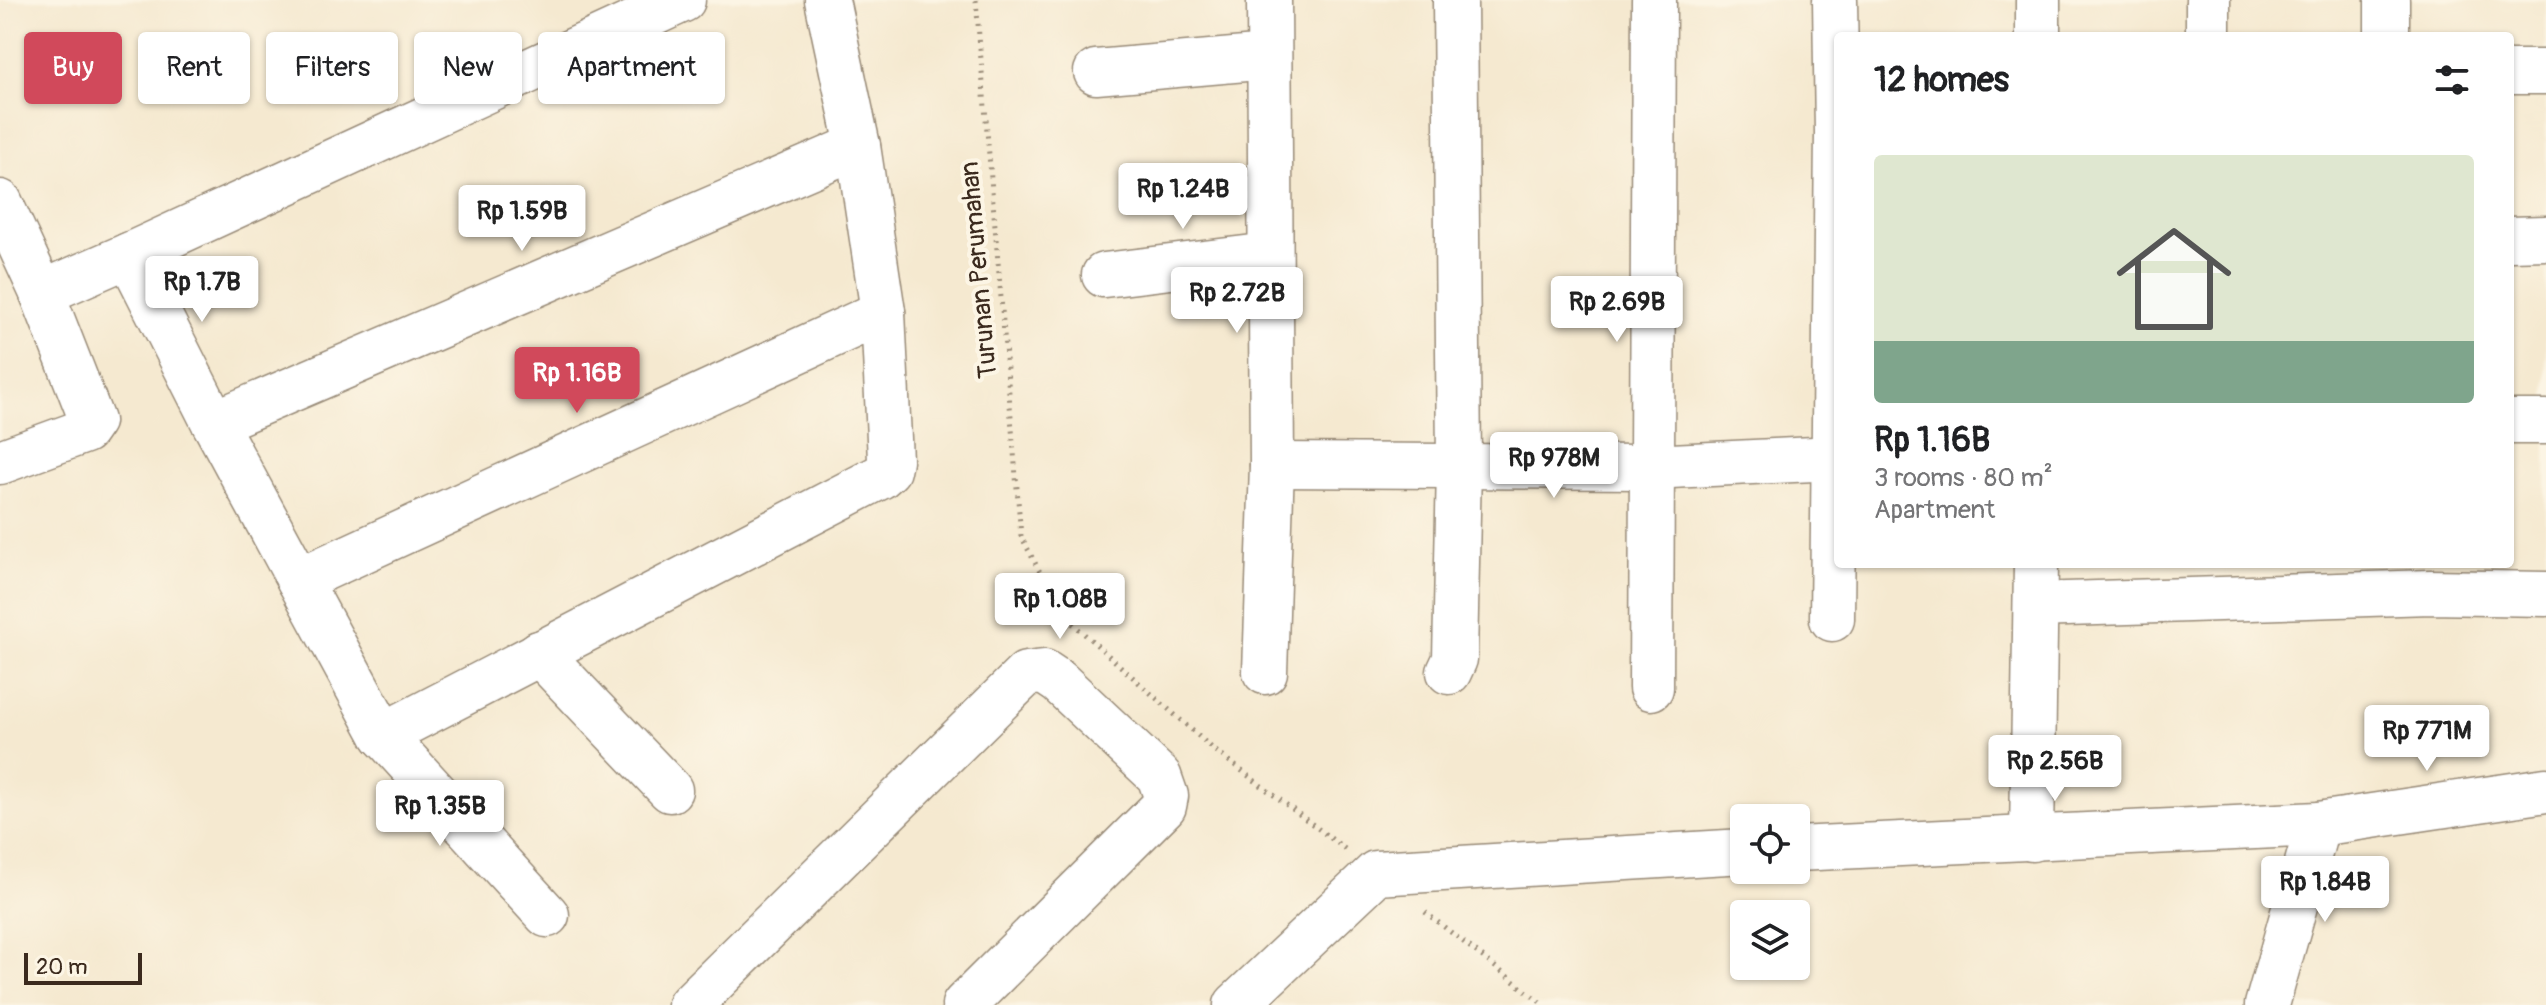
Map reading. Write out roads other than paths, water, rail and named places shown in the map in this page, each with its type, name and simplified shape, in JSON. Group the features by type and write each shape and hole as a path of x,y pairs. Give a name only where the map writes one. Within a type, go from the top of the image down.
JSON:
{"street":[{"path":"42,293 683,0"},
{"path":"383,735 880,477 888,470 883,312 858,146 827,0"},
{"path":"1265,672 1272,465 1269,0"},
{"path":"1449,672 1455,659 1459,465 1455,0"},
{"path":"1651,688 1654,0"},
{"path":"1835,0 1835,32"},
{"path":"2038,0 2038,32"},
{"path":"2208,0 2208,32"},
{"path":"2387,0 2387,32"},
{"path":"1096,72 1268,57"},
{"path":"2514,72 2546,72"},
{"path":"214,423 858,146"},
{"path":"0,202 42,293 92,421 85,431 0,462"},
{"path":"2514,239 2546,238"},
{"path":"129,255 214,423 383,735 547,915"},
{"path":"1104,275 1270,255"},
{"path":"299,580 883,312"},
{"path":"2514,422 2546,422"},
{"path":"1272,465 1650,467 1834,458 1832,619"},
{"path":"2032,839 2036,585 2546,594"},
{"path":"539,653 670,790"},
{"path":"690,1005 1026,674 1044,672 1059,682 1159,776 1166,796 1164,806 964,1005"},
{"path":"1810,848 2318,824 2546,790"},
{"path":"2267,1005 2318,824"},
{"path":"1236,1005 1376,873 1730,852"}]}
